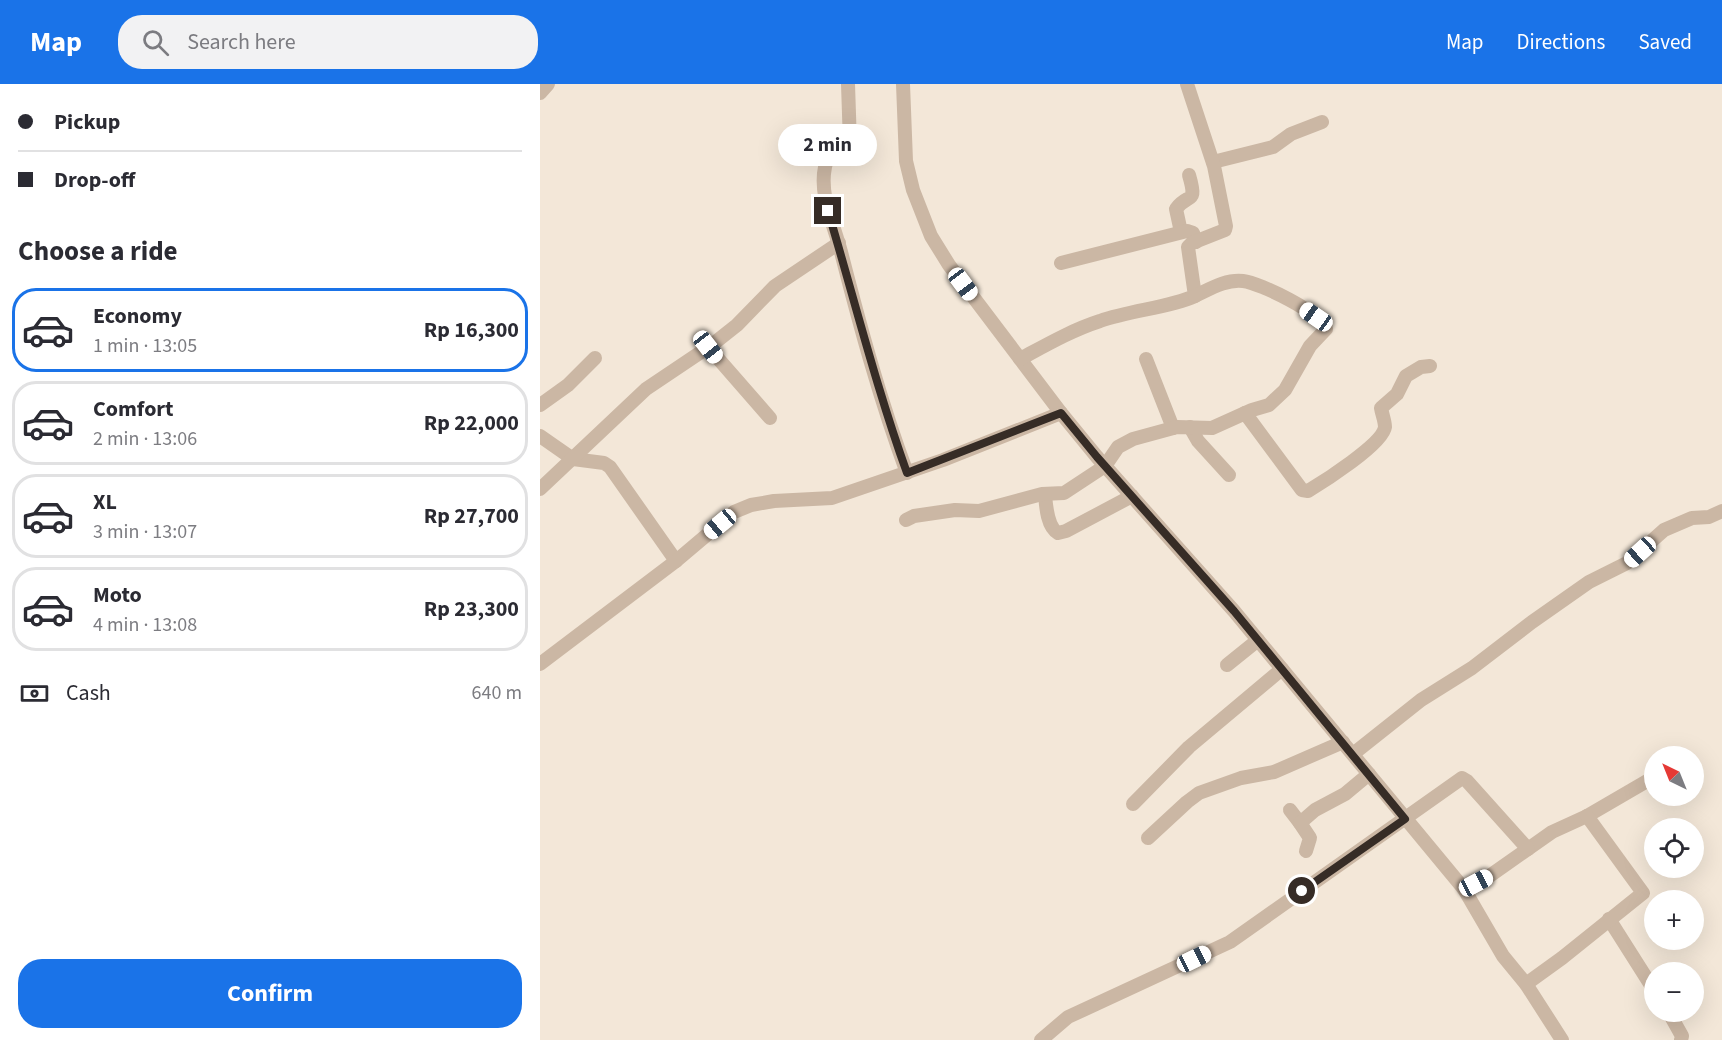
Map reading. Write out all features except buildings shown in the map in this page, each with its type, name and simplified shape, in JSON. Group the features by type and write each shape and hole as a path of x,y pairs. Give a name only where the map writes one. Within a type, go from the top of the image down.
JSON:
{"street":[{"path":"540,93 549,84"},
{"path":"848,84 850,144 846,151 831,157 825,167 825,200 839,243 862,334 907,473"},
{"path":"903,84 906,161 913,190 931,236 949,265 1101,462 1258,640 1464,889 1503,956 1526,984 1562,1040"},
{"path":"1187,84 1213,162 1226,226 1225,230 1218,234 1188,247 1195,296"},
{"path":"1213,162 1273,147 1291,134 1322,122"},
{"path":"1181,232 1175,212 1179,204 1191,199 1193,189 1189,175"},
{"path":"1061,263 1181,232 1191,231 1196,242"},
{"path":"540,489 646,389 737,325 775,286 839,243"},
{"path":"906,520 914,516 955,510 979,511 1045,494 1064,493 1118,447 1171,421 1190,427 1212,428 1269,405 1285,390 1310,346 1326,328 1322,322 1291,300 1243,281 1229,282 1217,285 1185,301 1141,309 1100,321 1057,339 1020,359"},
{"path":"708,347 770,418"},
{"path":"540,405 568,386 595,358"},
{"path":"1146,359 1171,421"},
{"path":"1245,413 1303,491 1308,491 1350,464 1381,435 1385,426 1381,408 1397,394 1406,376 1418,368 1430,366"},
{"path":"540,664 676,561 734,512 751,504 832,498 907,473 1061,413"},
{"path":"1190,427 1198,441 1229,475"},
{"path":"540,436 573,459 604,463 610,467 676,561"},
{"path":"1045,494 1051,524 1058,533 1132,496"},
{"path":"1353,754 1421,700 1473,668 1532,622 1590,582 1627,563 1664,530 1692,518 1709,517 1722,511"},
{"path":"1227,665 1258,640"},
{"path":"1132,804 1189,747 1282,669"},
{"path":"1148,838 1199,794 1241,778 1274,772 1343,742"},
{"path":"1300,823 1315,810 1345,794 1369,774"},
{"path":"1041,1040 1068,1017 1230,942 1328,871 1464,778 1528,849"},
{"path":"1464,889 1488,877 1552,832 1587,816 1644,783"},
{"path":"1290,810 1310,838 1306,850"},
{"path":"1526,984 1631,904 1644,891 1587,816"},
{"path":"1609,919 1644,974"},
{"path":"1674,1022 1682,1036 1681,1040"}],"route":[{"path":"828,211 839,243 862,334 907,473 1043,422 1061,413 1097,457 1234,611 1405,819 1302,891"}]}
